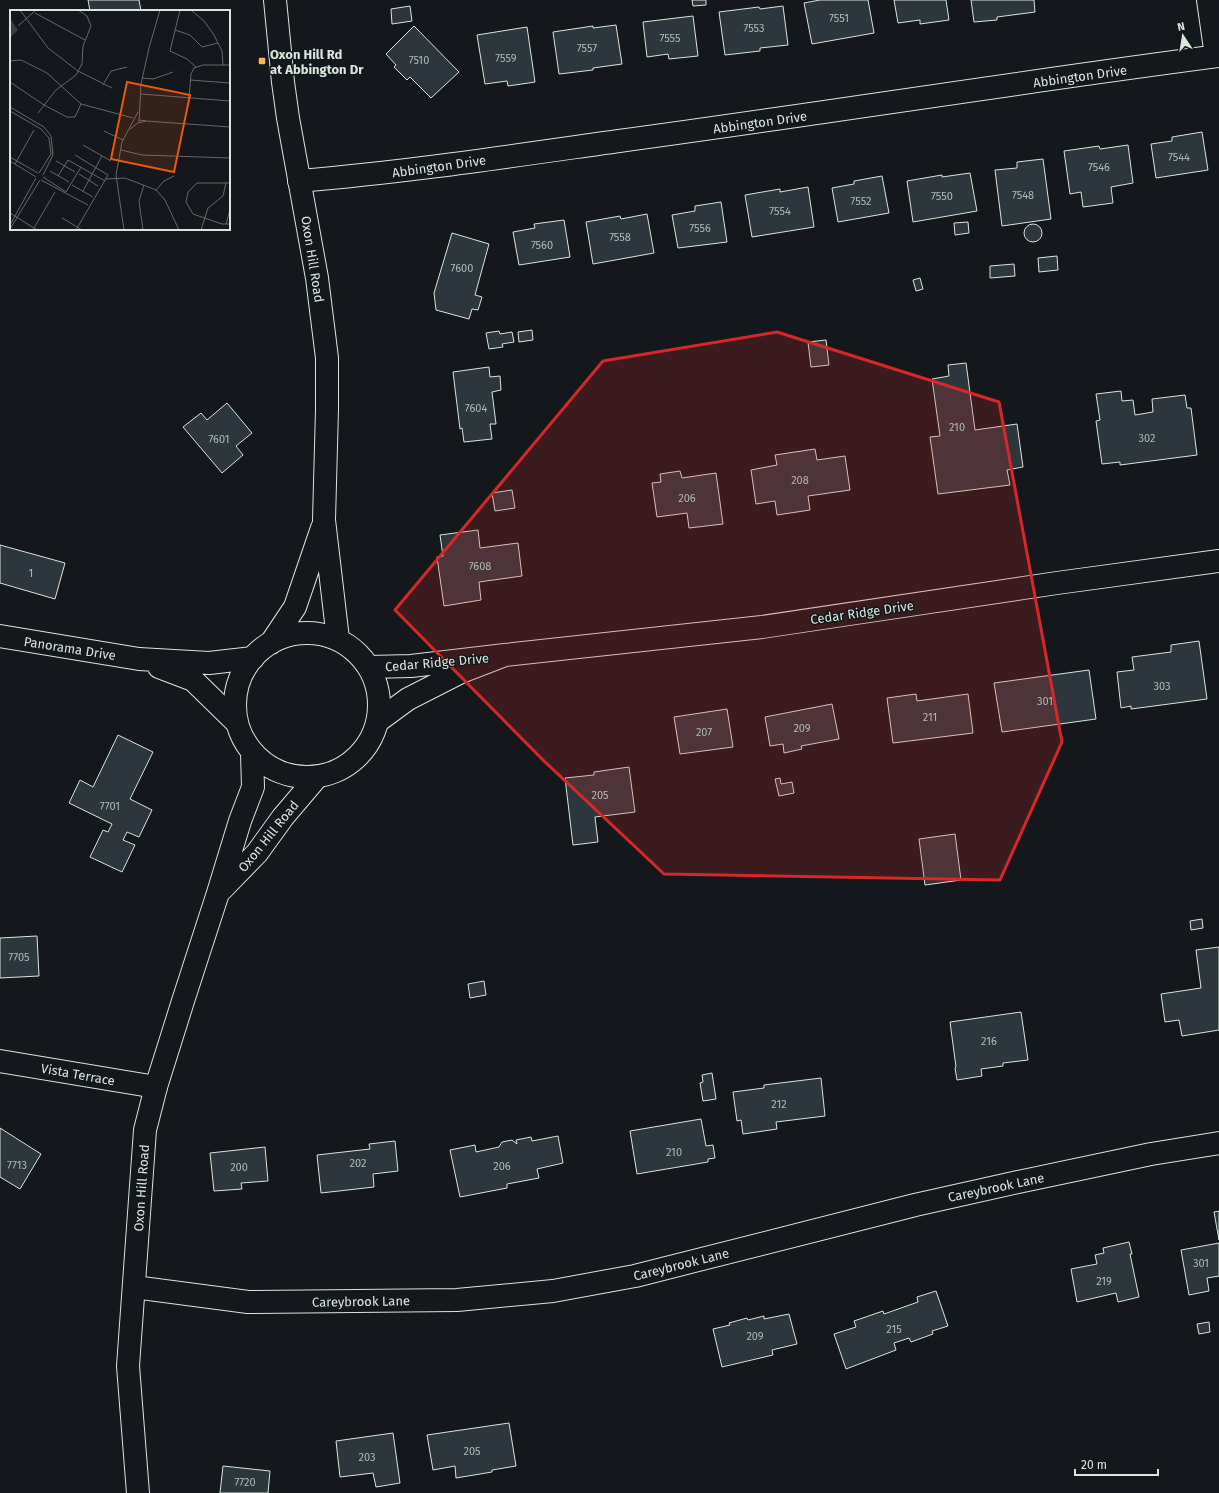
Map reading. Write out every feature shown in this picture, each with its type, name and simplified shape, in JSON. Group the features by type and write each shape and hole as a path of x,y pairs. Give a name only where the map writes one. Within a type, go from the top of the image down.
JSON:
{"street":[{"name":"Oxon Hill Road","path":"275,0 283,82 317,278 327,358 324,520 338,640"},
{"path":"1208,0 1218,56"},
{"name":"Abbington Drive","path":"299,181 363,176 472,162 819,114 1218,56"},
{"name":"Oxon Hill Road","path":"271,643 295,607 324,520"},
{"name":"Cedar Ridge Drive","path":"369,667 411,666 762,627 1050,584 1219,561"},
{"path":"315,633 338,640 350,647 369,667 377,684 380,703 378,722 366,748 344,768 317,778 281,773 252,753 242,739 236,722 234,699 240,677 253,658 271,643 292,634 315,633"},
{"name":"Panorama Drive","path":"0,636 139,659 209,664 253,658"},
{"name":"Cedar Ridge Drive","path":"378,722 408,699 461,672 505,655"},
{"name":"Panorama Drive","path":"139,659 193,680 236,722"},
{"name":"Oxon Hill Road","path":"138,1493 128,1366 145,1130 156,1087 183,1001 240,821 253,787 252,753"},
{"name":"Oxon Hill Road","path":"218,893 257,853 283,817 317,778"},
{"name":"Vista Terrace","path":"0,1061 156,1087"},
{"name":"Careybrook Lane","path":"134,1287 248,1302 457,1300 553,1291 635,1276 915,1205 1018,1182 1151,1154 1219,1143"}],"highlighted area":[{"path":"777,332 999,402 1062,742 1000,880 664,874 543,760 395,610 603,361"}],"building":[{"path":"88,0 139,0 141,10 90,10"},
{"path":"692,0 706,0 706,5 693,6"},
{"path":"820,0 868,0 874,33 812,44 804,3"},
{"path":"894,0 946,0 949,20 920,24 920,20 898,23"},
{"path":"971,0 1034,0 1035,12 997,17 997,20 974,22"},
{"path":"410,6 412,21 392,24 391,9"},
{"path":"783,6 788,45 760,48 760,51 725,55 719,12 759,7 760,9"},
{"path":"693,16 698,56 669,59 668,54 647,57 643,22"},
{"path":"616,25 622,64 593,68 593,70 559,74 553,32 593,26 593,28"},
{"path":"414,26 459,72 431,98 410,77 407,80 394,67 396,65 386,54"},
{"path":"527,27 535,82 508,86 507,81 485,84 477,35"},
{"path":"1202,132 1208,170 1156,178 1151,144 1172,141 1172,137"},
{"path":"1128,145 1133,183 1111,187 1113,203 1083,207 1081,192 1070,194 1064,151 1099,146 1100,149"},
{"path":"1043,159 1051,219 1002,226 995,170 1017,168 1017,162"},
{"path":"970,173 977,211 913,222 907,181 942,175 942,177"},
{"path":"882,176 889,213 838,222 832,188 854,184 854,181"},
{"path":"808,187 814,227 752,237 745,195 780,189 780,192"},
{"path":"721,202 727,242 678,248 672,215 695,211 695,206"},
{"path":"647,214 654,253 593,264 586,222 620,216 621,219"},
{"path":"564,220 570,257 519,265 513,232 535,228 534,224"},
{"path":"968,222 969,233 955,235 954,223"},
{"path":"1033,224 1039,227 1042,233 1039,239 1033,242 1027,239 1024,233 1027,227"},
{"path":"452,233 489,244 475,295 482,297 478,310 472,309 469,319 436,310 434,293"},
{"path":"1057,256 1058,270 1039,272 1038,258"},
{"path":"1014,264 1015,276 990,278 990,266"},
{"path":"920,278 923,289 916,291 913,280"},
{"path":"532,330 533,340 519,342 518,332"},
{"path":"499,331 500,334 512,332 514,342 502,344 503,347 489,349 486,333"},
{"path":"826,340 829,365 811,367 808,342"},
{"path":"966,363 975,430 1017,424 1023,467 1007,470 1010,485 938,494 930,437 940,436 932,379 949,376 948,365"},
{"path":"489,367 490,377 500,376 501,390 492,392 496,424 490,424 492,439 464,442 462,428 460,429 453,372"},
{"path":"1121,391 1122,401 1133,400 1135,415 1153,412 1152,399 1185,395 1187,408 1191,408 1197,455 1120,465 1120,462 1102,464 1096,421 1100,420 1096,394"},
{"path":"227,403 252,433 236,446 243,455 222,473 183,427 201,413 207,420"},
{"path":"815,449 817,460 845,456 850,490 808,496 810,510 777,515 775,501 756,504 751,470 777,465 775,455"},
{"path":"680,471 682,478 716,473 723,524 689,528 687,513 657,517 652,483 661,482 660,474"},
{"path":"512,490 515,508 495,511 492,493"},
{"path":"478,530 480,548 518,543 522,576 479,582 481,600 444,606 437,557 443,556 440,535"},
{"path":"0,545 65,563 55,599 0,583"},
{"path":"1199,641 1207,699 1131,709 1131,706 1121,708 1117,672 1134,670 1132,657 1171,652 1171,645"},
{"path":"1089,670 1096,719 1002,732 994,683"},
{"path":"916,694 917,701 968,694 973,733 893,743 887,698"},
{"path":"832,704 839,739 801,746 802,749 784,753 783,744 770,746 765,717"},
{"path":"727,709 733,747 680,754 674,717"},
{"path":"118,735 153,752 130,799 152,810 139,837 127,832 123,840 135,845 122,872 90,857 103,830 108,832 112,824 69,803 80,780 93,787"},
{"path":"629,767 635,812 595,817 598,842 573,845 565,778 594,775 594,772"},
{"path":"780,778 781,784 792,782 794,793 779,796 775,779"},
{"path":"955,834 961,880 925,885 919,839"},
{"path":"1202,919 1203,928 1191,930 1190,921"},
{"path":"37,936 39,976 0,978 0,938"},
{"path":"1219,947 1219,1030 1182,1036 1179,1020 1165,1022 1161,994 1201,988 1196,950"},
{"path":"484,981 486,995 470,998 468,984"},
{"path":"1021,1012 1028,1060 1003,1063 1003,1066 981,1069 982,1076 957,1080 950,1022"},
{"path":"712,1073 716,1099 703,1101 700,1083 703,1082 702,1075"},
{"path":"821,1078 825,1116 776,1122 777,1129 743,1134 741,1120 737,1121 733,1092 764,1088 764,1085"},
{"path":"701,1119 706,1146 713,1145 715,1158 708,1159 708,1162 637,1174 630,1131"},
{"path":"0,1128 41,1154 20,1189 0,1177"},
{"path":"558,1136 563,1163 537,1169 539,1178 507,1184 507,1188 460,1197 450,1150 475,1145 476,1152 499,1147 502,1142 512,1140 517,1144 516,1140 531,1137 532,1141"},
{"path":"395,1141 398,1171 373,1174 374,1187 321,1193 317,1155 370,1149 369,1144"},
{"path":"265,1147 268,1181 241,1183 242,1189 214,1191 210,1153"},
{"path":"1219,1211 1219,1240 1214,1212"},
{"path":"1129,1242 1139,1297 1118,1302 1116,1293 1077,1302 1071,1269 1097,1264 1095,1255 1104,1253 1103,1248"},
{"path":"1219,1243 1219,1276 1207,1278 1209,1291 1189,1295 1181,1250"},
{"path":"936,1291 948,1326 932,1331 933,1334 911,1342 909,1338 894,1343 896,1350 846,1369 834,1334 856,1327 854,1321 883,1311 884,1314 918,1302 917,1297"},
{"path":"789,1314 797,1344 772,1350 773,1355 722,1367 713,1329 730,1325 729,1323 747,1318 748,1320 764,1316 764,1319"},
{"path":"1209,1322 1210,1332 1199,1334 1197,1324"},
{"path":"509,1423 516,1466 456,1478 455,1466 433,1470 427,1435"},
{"path":"393,1433 400,1483 376,1487 373,1473 340,1477 336,1441"},
{"path":"223,1466 270,1471 268,1493 220,1493"}],"place":[{"name":"Oxon Hill Rd at Abbington Dr","path":"262,61"}]}
